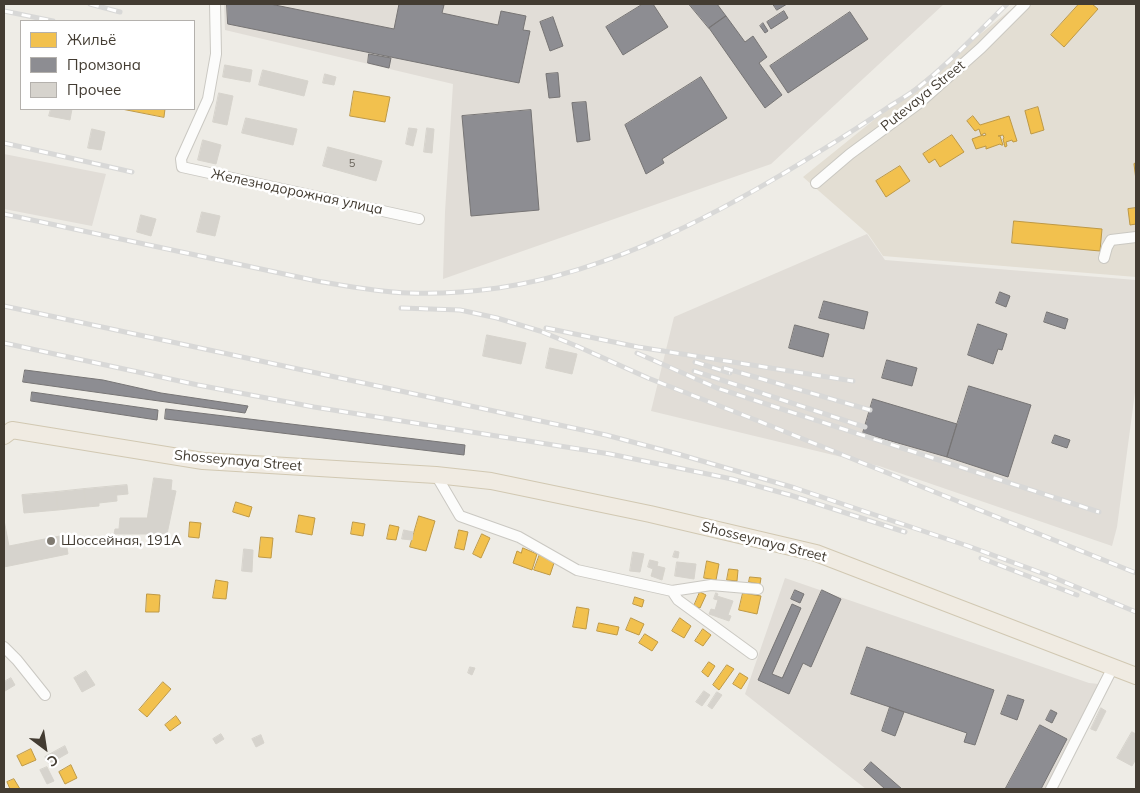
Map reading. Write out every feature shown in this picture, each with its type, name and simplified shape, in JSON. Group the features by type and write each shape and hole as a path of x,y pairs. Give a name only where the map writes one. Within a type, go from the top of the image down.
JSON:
{"main road":[{"name":"Shosseynaya Street","path":"8,433 203,461 491,481 650,514 816,553 1136,676"}],"street":[{"name":"Железнодорожная улица","path":"215,4 216,54 208,99 181,159 182,167 419,219"},
{"name":"Putevaya Street","path":"816,183 850,154 918,104 981,48 1025,4"},
{"path":"1104,258 1111,240 1136,237"},
{"path":"436,476 460,516 519,537 577,570 672,591 711,585 758,589"},
{"path":"672,591 678,600 752,654"},
{"path":"4,646 46,695"},
{"path":"1052,789 1113,667"}],"shaded area":[{"path":"224,4 944,4 771,164 443,279 453,84 225,30"},
{"path":"1016,4 1136,4 1136,277 883,256 868,234 803,177"},
{"path":"4,154 106,174 92,226 4,209"},
{"path":"867,234 885,260 1136,280 1136,385 1117,527 1112,546 879,466 651,411 674,317"},
{"path":"785,578 1089,683 1099,684 1047,789 866,789 745,694"}],"building: Жильё":[{"path":"1079,4 1092,4 1098,9 1064,47 1051,35"},
{"path":"354,91 390,97 385,122 350,116"},
{"path":"1038,107 1044,130 1031,134 1025,111"},
{"path":"127,110 165,110 164,117"},
{"path":"973,116 980,125 1009,116 1017,141 1006,142 1007,146 1005,147 1003,135 998,136 1000,136 1003,145 1000,144 986,149 986,146 976,149 972,139 986,135 985,133 981,135 979,129 975,131 967,121"},
{"path":"952,135 964,152 940,167 935,159 929,163 923,154"},
{"path":"1136,163 1136,180 1134,164"},
{"path":"900,166 910,181 886,197 876,181"},
{"path":"1136,208 1136,224 1130,225 1128,209"},
{"path":"1014,221 1102,229 1100,251 1012,243"},
{"path":"236,502 252,507 249,517 233,512"},
{"path":"299,515 315,518 312,535 296,532"},
{"path":"419,516 435,521 426,551 410,547"},
{"path":"190,522 201,523 199,538 189,537"},
{"path":"353,522 365,524 363,536 351,534"},
{"path":"390,525 399,527 396,540 387,539"},
{"path":"459,530 468,532 464,550 455,548"},
{"path":"482,534 490,538 481,558 473,554"},
{"path":"261,537 273,538 271,558 259,557"},
{"path":"523,548 537,554 532,570 513,563 517,551 521,553"},
{"path":"540,554 555,560 550,575 534,570"},
{"path":"707,561 719,564 716,580 704,578"},
{"path":"729,569 738,570 737,581 727,580"},
{"path":"750,577 761,578 760,584 749,582"},
{"path":"216,580 228,582 226,599 213,598"},
{"path":"700,592 706,595 700,608 694,606"},
{"path":"743,593 761,596 757,614 739,610"},
{"path":"147,594 160,595 159,612 146,612"},
{"path":"635,597 644,600 642,607 633,604"},
{"path":"577,607 589,609 586,629 573,627"},
{"path":"631,618 644,624 639,635 626,630"},
{"path":"680,618 691,626 684,638 672,631"},
{"path":"599,623 619,627 617,635 597,631"},
{"path":"703,629 711,635 703,646 695,641"},
{"path":"645,634 658,642 652,651 639,643"},
{"path":"709,662 715,666 708,677 702,672"},
{"path":"727,665 734,669 719,690 713,685"},
{"path":"740,673 748,678 741,689 733,684"},
{"path":"163,682 171,689 147,717 139,710"},
{"path":"176,716 181,723 170,731 165,725"},
{"path":"31,749 36,760 22,766 17,756"},
{"path":"71,765 77,778 65,784 59,772"},
{"path":"14,779 20,789 10,789 7,782"}],"building: Промзона":[{"path":"227,4 270,4 394,29 399,4 437,4 444,5 442,13 498,25 501,11 526,16 523,30 530,31 519,83 228,24"},
{"path":"643,4 653,4 668,27 623,55 606,27"},
{"path":"689,4 717,4 726,16 709,28"},
{"path":"773,4 787,4 777,10"},
{"path":"784,11 788,18 771,29 767,22"},
{"path":"850,12 868,39 788,93 770,66"},
{"path":"726,16 745,42 753,36 767,57 759,63 782,95 765,108 709,28"},
{"path":"553,17 563,46 550,51 540,22"},
{"path":"763,23 768,31 765,33 760,26"},
{"path":"369,54 391,58 389,68 368,63"},
{"path":"558,73 560,97 549,98 546,74"},
{"path":"701,77 727,118 662,159 664,163 646,174 625,125"},
{"path":"586,102 590,140 577,142 572,103"},
{"path":"531,110 539,210 471,216 462,116"},
{"path":"1000,292 1010,296 1006,307 996,303"},
{"path":"824,301 868,312 864,329 819,318"},
{"path":"1047,312 1068,319 1065,329 1044,322"},
{"path":"978,324 1007,334 1002,350 998,349 993,364 968,355"},
{"path":"795,325 829,334 823,357 789,348"},
{"path":"887,360 917,368 912,386 882,378"},
{"path":"25,370 103,380 161,393 248,406 245,413 23,382"},
{"path":"969,386 1031,405 1008,477 947,457"},
{"path":"32,392 158,410 157,420 31,401"},
{"path":"873,399 957,424 947,457 863,433"},
{"path":"166,409 465,445 464,455 165,419"},
{"path":"1055,435 1070,440 1067,448 1052,443"},
{"path":"795,590 804,594 800,603 791,599"},
{"path":"822,590 841,599 811,667 803,663 789,694 758,680 792,604 801,608 772,674 782,678"},
{"path":"867,647 994,690 975,745 964,742 967,733 851,694"},
{"path":"1008,695 1024,700 1017,720 1001,714"},
{"path":"890,707 904,712 895,736 882,731"},
{"path":"1051,710 1057,713 1052,723 1046,720"},
{"path":"1040,725 1067,739 1041,789 1006,788"},
{"path":"871,762 902,789 885,789 864,770"}],"building: Прочее":[{"path":"225,65 252,70 250,82 223,77"},
{"path":"263,70 308,81 304,96 259,85"},
{"path":"325,74 336,77 334,85 323,83"},
{"path":"219,93 233,96 227,125 213,122"},
{"path":"51,110 72,110 70,120 49,116"},
{"path":"246,118 297,129 293,145 242,133"},
{"path":"409,128 417,129 413,146 406,144"},
{"path":"427,128 434,129 432,153 424,152"},
{"path":"92,129 105,132 101,150 88,148"},
{"path":"203,140 221,145 216,164 198,160"},
{"path":"328,147 382,161 376,181 323,166"},
{"path":"202,212 220,216 215,236 197,232"},
{"path":"141,215 156,219 151,236 137,232"},
{"path":"487,335 526,343 521,364 483,356"},
{"path":"550,348 577,354 572,374 546,368"},
{"path":"154,478 172,480 171,490 176,491 167,534 114,534 115,529 119,529 120,518 147,518"},
{"path":"127,485 128,494 117,495 116,486"},
{"path":"116,486 117,501 86,507 84,489"},
{"path":"84,489 86,507 58,510 56,492"},
{"path":"56,492 58,510 24,513 22,495"},
{"name":"Шоссейная, 191А","path":"4,520 9,546 65,535 68,554 4,567"},
{"path":"404,530 413,532 412,540 402,539"},
{"path":"244,549 253,550 252,572 242,571"},
{"path":"675,551 679,552 678,558 673,557"},
{"path":"633,552 644,554 640,572 630,571"},
{"path":"650,560 658,562 657,566 665,568 662,580 651,576 653,569 648,567"},
{"path":"677,562 696,564 694,579 675,576"},
{"path":"716,593 718,594 717,596 733,601 728,615 731,616 729,621 709,614 711,609 715,610 718,600 714,599"},
{"path":"470,667 475,668 472,675 468,673"},
{"path":"86,671 95,685 82,692 74,678"},
{"path":"11,678 15,685 5,691 4,682"},
{"path":"704,691 710,695 702,706 696,702"},
{"path":"717,692 722,695 712,709 708,706"},
{"path":"1101,708 1106,711 1096,731 1091,729"},
{"path":"1132,732 1136,734 1136,759 1132,766 1117,758"},
{"path":"221,734 224,739 216,744 213,739"},
{"path":"261,735 264,743 256,747 252,739"},
{"path":"65,746 68,753 49,764 45,757"},
{"path":"47,767 54,781 47,784 40,770"}],"railway":[{"path":"90,4 120,12"},
{"path":"4,214 317,281 374,290 409,293 476,291 541,280 584,268 667,236 785,173 909,95 953,57 1007,4"},
{"path":"4,11 48,20"},
{"path":"4,143 132,172"},
{"path":"4,306 606,435 678,454 795,488 968,546 1050,576 1136,612"},
{"path":"401,308 460,310 497,318 540,331 648,378 1136,573"},
{"path":"546,328 638,347 853,381"},
{"path":"4,343 198,385 314,407 610,454 732,479 790,495 905,532"},
{"path":"637,353 717,388 1099,512"},
{"path":"695,362 730,373"},
{"path":"724,368 870,410"},
{"path":"694,371 865,427"},
{"path":"981,558 1077,595"}],"place":[{"name":"Шоссейная, 191А","path":"51,541"}]}
